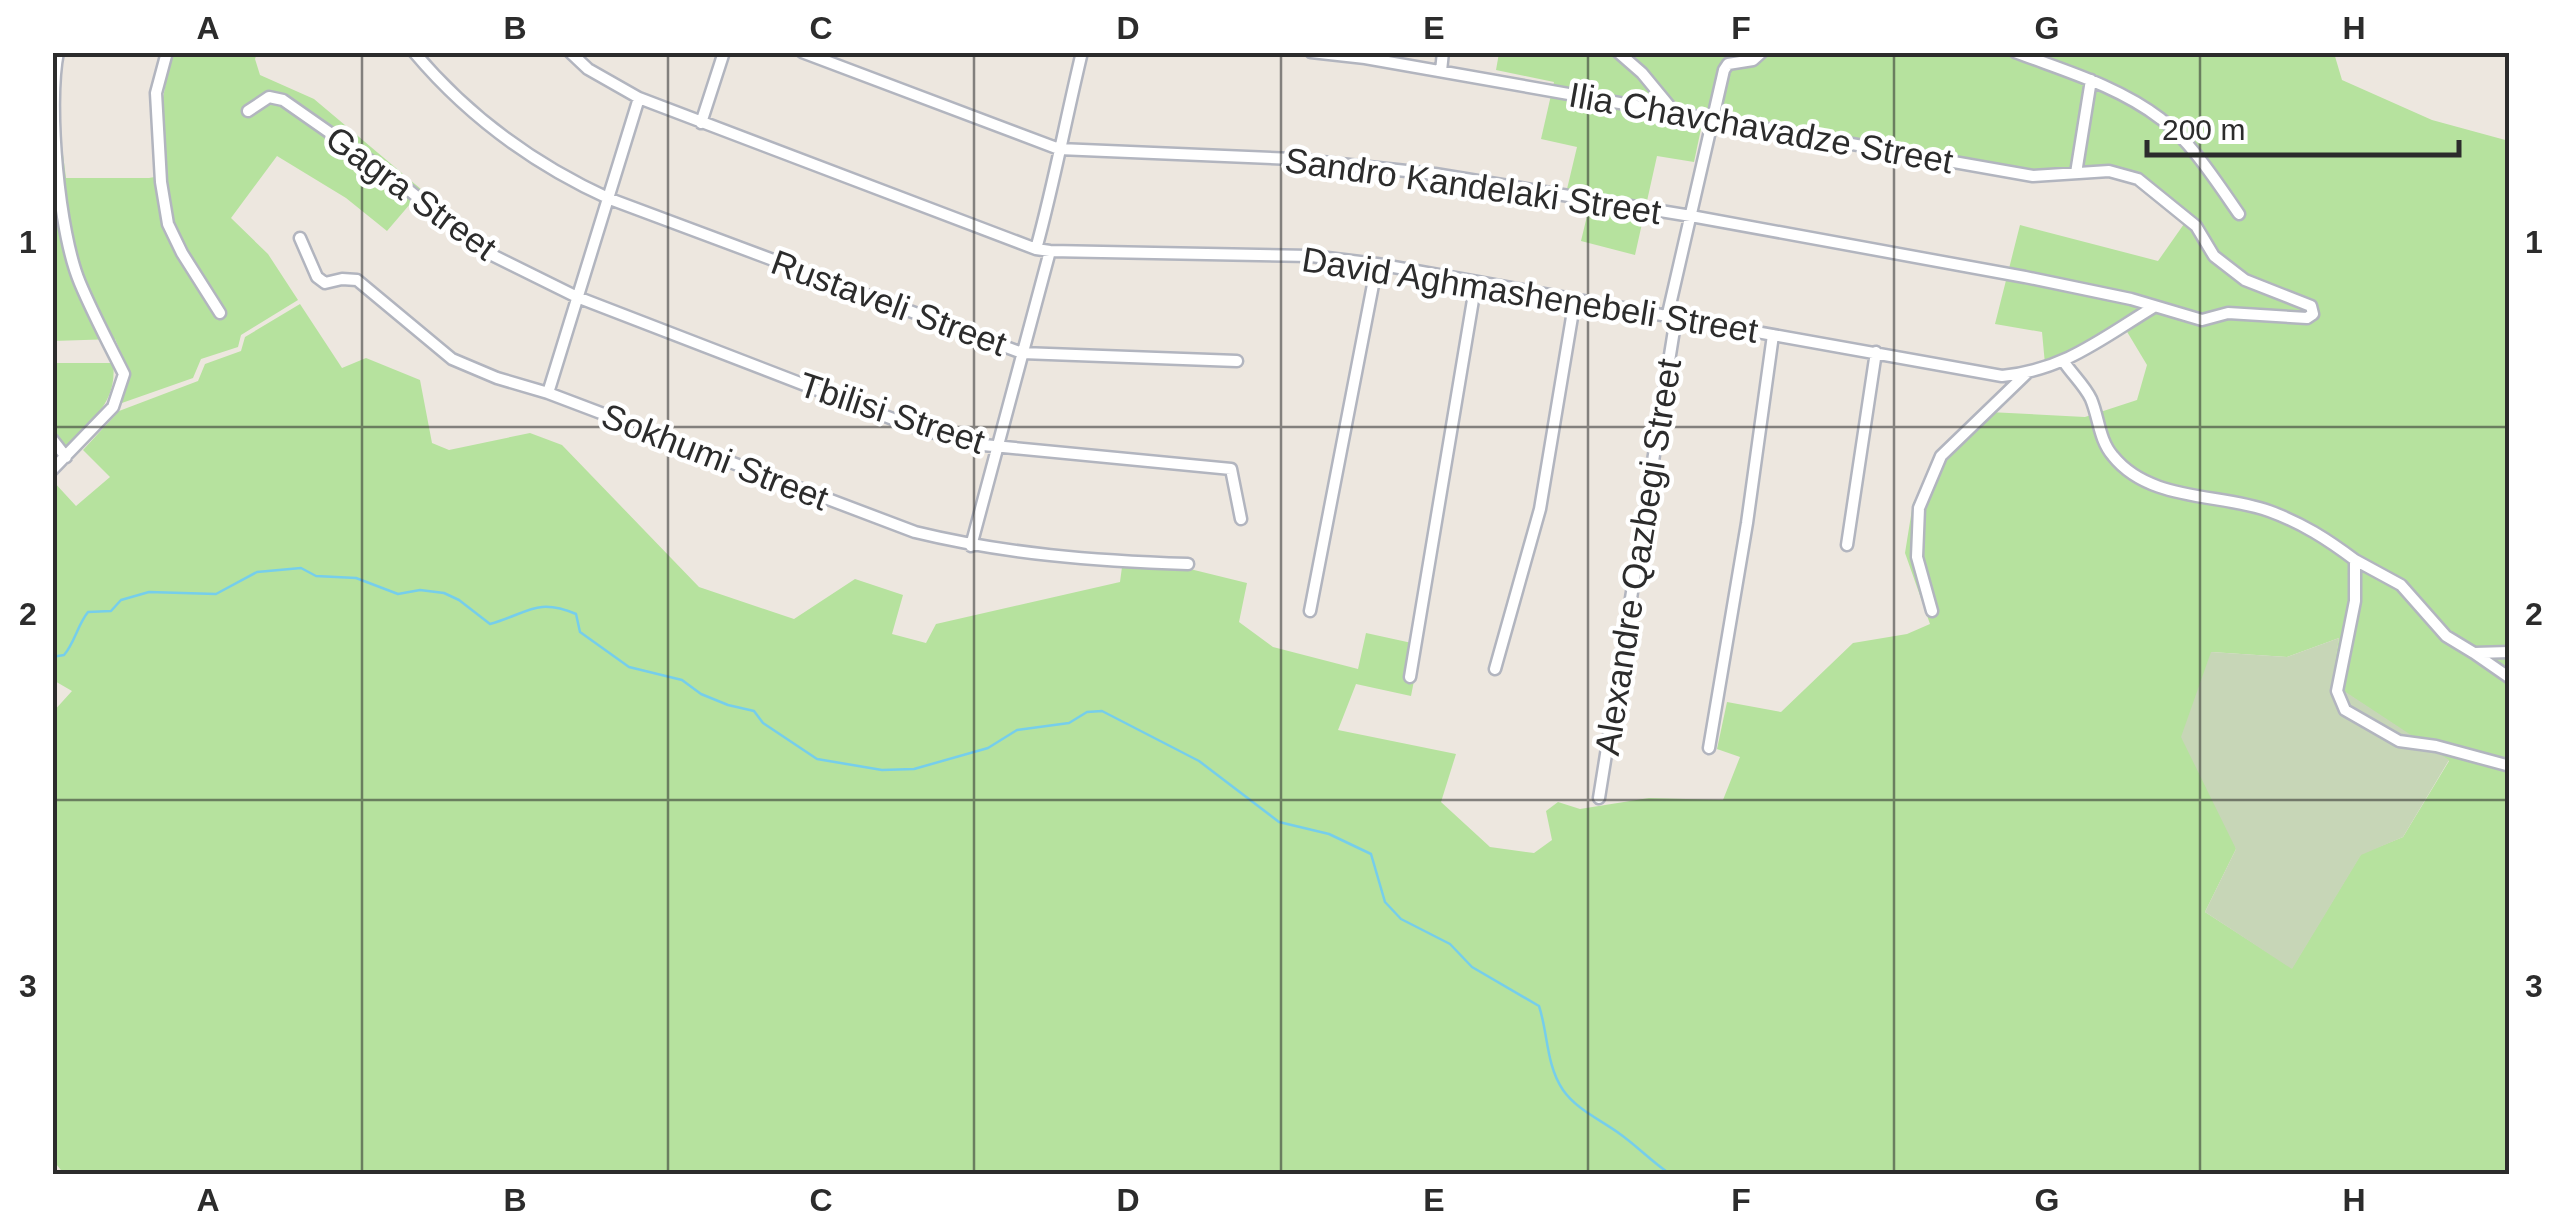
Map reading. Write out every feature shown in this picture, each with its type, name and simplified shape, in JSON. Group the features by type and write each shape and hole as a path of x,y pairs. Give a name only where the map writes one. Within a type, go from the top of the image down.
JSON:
{"street":[{"path":"52,470 113,407 124,374 79,280 64,231 55,128 58,52"},
{"path":"167,52 156,93 161,182 168,224 220,312"},
{"name":"Rustaveli Street","path":"414,52 506,139 573,183 610,199 1022,353 1238,360"},
{"name":"David Aghmashenebeli Street","path":"570,52 588,70 640,98 1050,252 1312,256 1377,264 2002,376 2027,374 2064,362 2152,308"},
{"path":"702,123 724,52"},
{"name":"Sandro Kandelaki Street","path":"802,52 1059,149 1293,159 1435,174 2025,277 2132,299 2202,320 2228,313 2307,318 2313,314 2311,306 2291,296 2244,280 2214,256 2196,226"},
{"path":"1036,249 1057,174 1059,149 1082,52"},
{"name":"Ilia Chavchavadze Street","path":"1311,52 1441,71 2033,176 2109,171 2138,179 2196,226"},
{"path":"1441,71 1444,52"},
{"path":"1618,52 1642,72 1675,112"},
{"name":"Alexandre Qazbegi Street","path":"1600,798 1674,330 1667,318 1728,64 1753,60 1762,52"},
{"path":"2014,52 2110,88 2164,120 2239,214"},
{"path":"2076,173 2091,80"},
{"name":"Gagra Street","path":"248,110 269,96 283,100 393,177 480,249 577,297"},
{"path":"548,393 640,98"},
{"name":"Sokhumi Street","path":"300,238 316,277 325,283 357,280 452,359 915,532 971,546 1086,561 1188,564"},
{"path":"971,546 1050,252"},
{"path":"1310,611 1377,264"},
{"path":"1410,677 1476,282"},
{"name":"Tbilisi Street","path":"577,297 910,426 998,449 1231,469 1240,519"},
{"path":"1495,669 1540,509 1574,300"},
{"path":"1709,748 1747,523 1773,335"},
{"path":"1847,545 1876,352"},
{"path":"2064,362 2090,398 2112,456 2140,479 2193,496 2265,509 2316,530 2354,560 2401,585 2446,636 2510,678"},
{"path":"1932,611 1916,557 1919,508 1941,456 2027,374"},
{"path":"52,439 66,457"},
{"path":"2354,560 2355,601 2337,691 2345,710 2399,741 2436,746 2510,766"},
{"path":"2474,653 2510,652"}],"green space":[{"path":"146,53 257,53 260,75 314,99 422,190 387,231 346,198 277,156 231,218 268,254 298,300 241,335 238,347 201,359 193,378 119,404 129,371 115,339 53,341 52,130 60,131 66,178 166,175 163,98 170,60"},
{"path":"1499,53 2334,53 2342,80 2432,120 2509,141 2509,1174 64,1174 53,1160 52,713 72,691 53,680 53,481 76,506 110,477 83,450 119,411 198,381 205,364 241,351 245,337 300,304 342,368 366,358 420,380 432,443 449,450 530,433 562,445 699,587 794,619 855,579 903,595 892,634 926,643 936,624 1120,582 1122,567 1190,569 1247,583 1239,622 1273,647 1358,669 1366,633 1421,645 1411,696 1356,684 1338,730 1456,754 1441,802 1490,847 1534,853 1552,840 1546,811 1558,802 1580,809 1649,798 1723,800 1740,757 1717,749 1727,702 1781,712 1853,643 1907,634 1930,624 1905,553 1913,503 1950,452 1989,412 2085,417 2137,400 2147,365 2120,320 2064,359 2045,364 2042,332 1995,324 2020,225 2158,261 2191,214 2140,172 2086,165 2043,172 1705,110 1694,162 1657,156 1635,255 1581,241 1593,191 1567,189 1577,147 1541,139 1554,82 1496,70","holes":["2339,638 2331,683 2449,761 2403,837 2361,854 2292,968 2205,912 2236,849 2211,652 2287,657"]},
{"path":"52,363 113,363 107,400 65,447 53,430"},
{"path":"2339,638 2332,683 2449,760 2403,837 2361,855 2292,969 2205,912 2236,849 2181,737 2211,652 2287,657"}],"waterway":[{"path":"52,657 64,655 88,612 111,611 121,600 149,592 216,594 257,572 301,568 316,576 356,578 398,594 420,590 444,593 490,624 541,607 576,614 580,632 629,667 682,680 701,694 754,711 763,723 817,759 882,770 914,769 988,748 1017,730 1069,723 1087,712 1102,711 1199,761 1279,822 1329,834 1371,854 1385,902 1401,919 1450,944 1472,967 1539,1006 1550,1060 1563,1090 1582,1109 1670,1174"}]}
